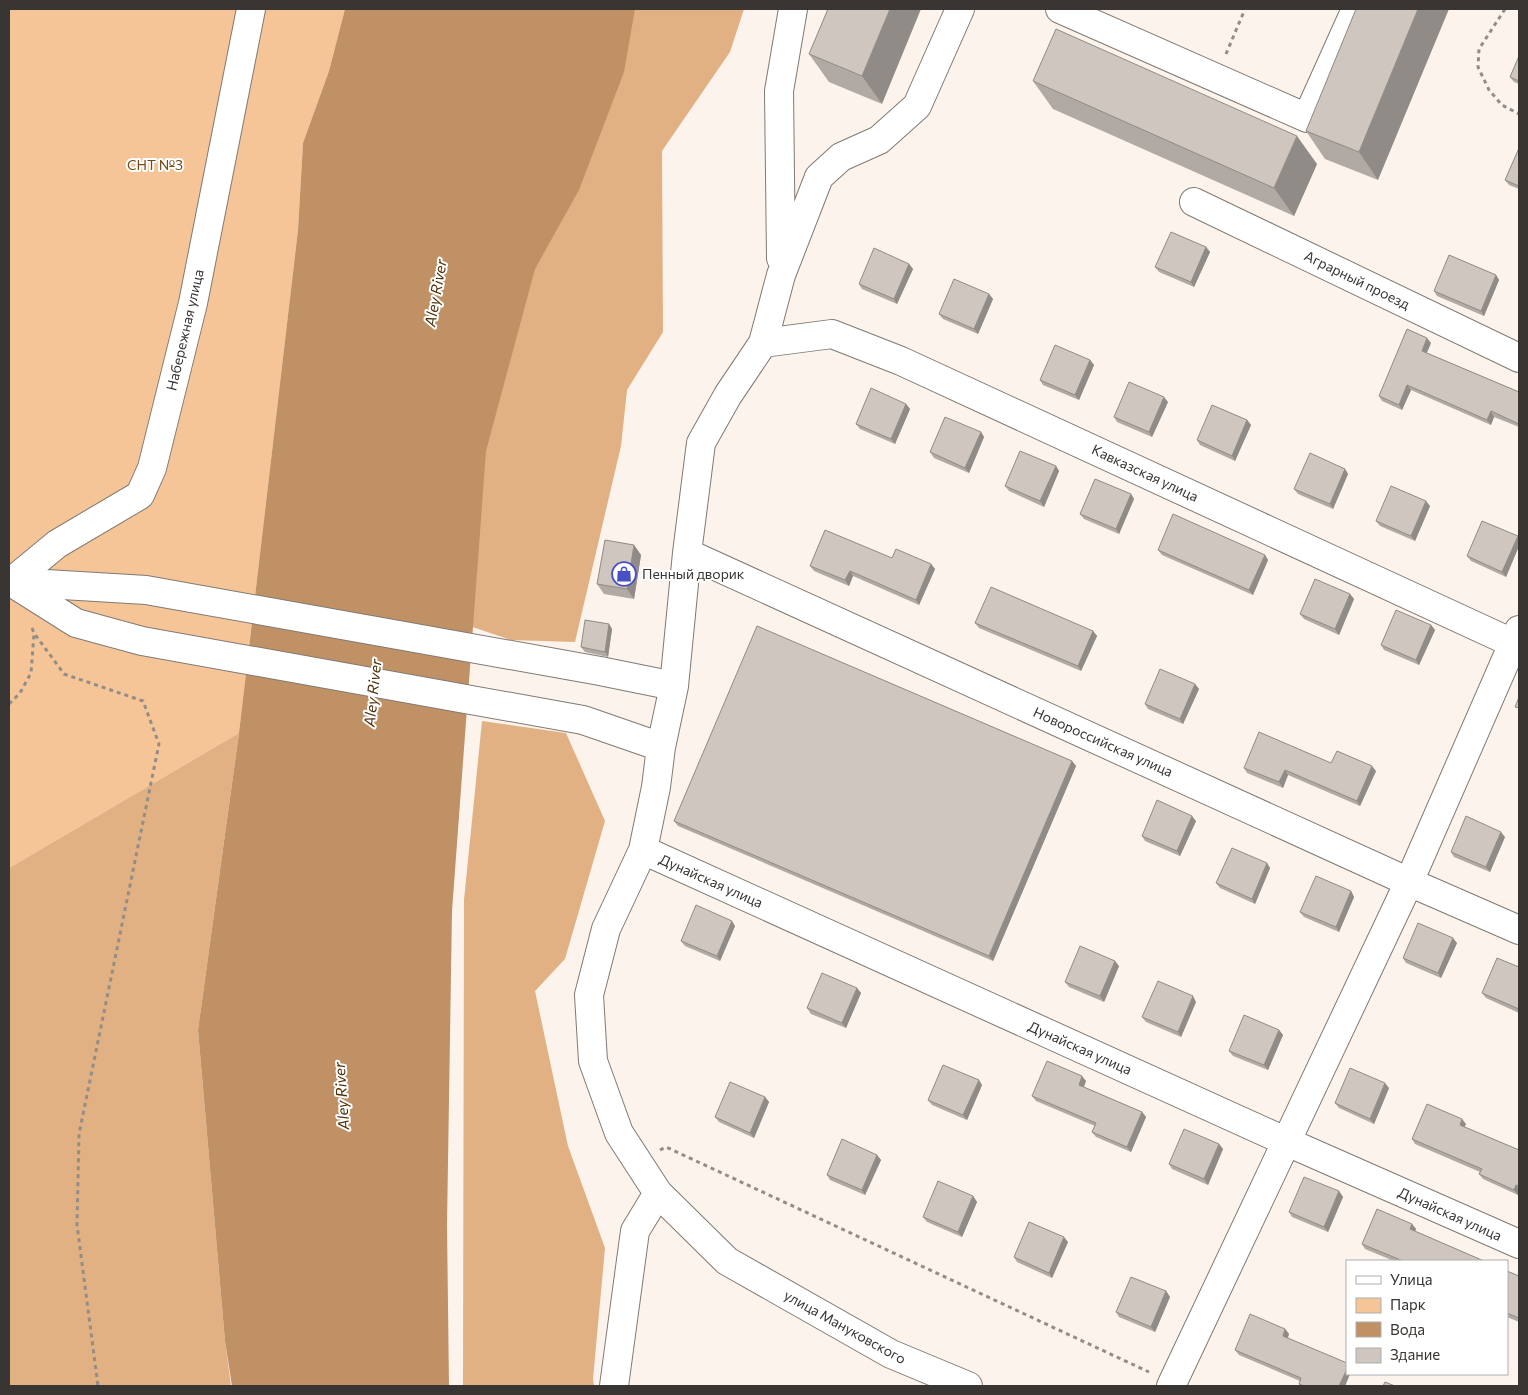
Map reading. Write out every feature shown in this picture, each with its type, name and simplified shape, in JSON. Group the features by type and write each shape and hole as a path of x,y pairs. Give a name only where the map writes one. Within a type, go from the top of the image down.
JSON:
{"street":[{"name":"Набережная улица","path":"10,582 57,544 140,495 152,468 193,303 251,9"},
{"path":"781,275 779,91 793,9"},
{"path":"781,275 819,177 841,157 879,140 917,106 960,9"},
{"path":"1060,9 1307,118 1356,9"},
{"name":"Аграрный проезд","path":"1194,202 1519,358"},
{"name":"улица Мануковского","path":"781,275 763,343 728,395 701,444 687,553 674,686 661,747 656,788 643,850 606,929 589,995 593,1061 619,1133 658,1193 727,1261 891,1354 968,1386"},
{"name":"Кавказская улица","path":"763,343 832,334 901,361 1517,640"},
{"name":"Новороссийская улица","path":"687,553 1409,882 1519,930"},
{"path":"10,582 153,591 592,669 674,686"},
{"path":"10,582 76,623 142,642 583,720 661,747"},
{"path":"1171,1385 1409,882 1517,640"},
{"name":"Дунайская улица","path":"643,850 1285,1141 1519,1244"},
{"path":"614,1386 635,1231 658,1193"}],"path":[{"path":"1216,78 1245,9"},
{"path":"1505,9 1479,49 1478,67 1489,90 1502,105 1519,114"},
{"path":"30,625 64,674 143,701 159,744 79,1134 77,1225 98,1386"},
{"path":"9,704 20,693 31,673 34,633"},
{"path":"638,1162 666,1147 1171,1385"}],"green space":[{"name":"СНТ №3","path":"9,9 345,9 329,71 303,143 298,230 239,733 9,868"}],"shaded area":[{"path":"602,9 744,9 730,52 662,151 663,332 627,390 621,446 575,642 511,640 449,619 450,568"},
{"path":"482,721 566,733 605,821 565,959 535,991 568,1146 605,1248 593,1379 594,1386 463,1386 464,900"},
{"path":"239,733 198,1030 225,1341 231,1386 9,1386 9,868"}],"water":[{"name":"Aley River","path":"345,9 635,9 624,72 579,190 535,269 486,451 452,911 447,1225 449,1386 232,1386 225,1341 198,1030 239,733 298,230 303,143 329,71"}],"building":[{"path":"828,9 890,9 862,76 809,54"},
{"path":"1356,9 1418,9 1359,152 1306,131"},
{"path":"1056,29 1297,136 1274,188 1033,81"},
{"path":"1519,56 1519,81 1510,77"},
{"path":"1519,148 1519,186 1505,180"},
{"path":"1171,232 1206,247 1191,282 1155,267"},
{"path":"874,248 909,264 894,299 859,284"},
{"path":"1449,255 1496,275 1481,311 1434,291"},
{"path":"954,279 989,294 974,329 939,314"},
{"path":"1407,329 1427,338 1422,351 1519,392 1519,424 1491,411 1487,420 1407,385 1399,405 1379,396"},
{"path":"1055,345 1090,360 1075,395 1040,380"},
{"path":"1129,382 1164,397 1149,432 1114,417"},
{"path":"871,388 906,404 891,439 856,424"},
{"path":"1212,405 1247,420 1232,456 1197,440"},
{"path":"945,417 981,432 965,468 930,452"},
{"path":"1020,451 1056,466 1040,501 1005,486"},
{"path":"1310,453 1345,469 1330,504 1294,489"},
{"path":"1095,479 1131,494 1116,529 1080,514"},
{"path":"1391,486 1426,501 1411,536 1376,521"},
{"path":"1173,514 1265,555 1249,590 1158,550"},
{"path":"1482,521 1518,536 1502,572 1467,556"},
{"path":"825,530 892,558 896,549 931,564 916,600 850,571 845,580 810,566"},
{"path":"605,540 634,545 627,589 597,584"},
{"path":"1315,579 1350,594 1335,629 1300,614"},
{"path":"991,587 1093,631 1078,666 975,623"},
{"path":"1396,610 1431,625 1416,660 1381,645"},
{"path":"585,620 609,624 605,652 581,647"},
{"path":"757,626 1072,761 989,956 674,821"},
{"path":"1160,669 1195,684 1180,719 1145,704"},
{"path":"1519,697 1519,708 1515,707"},
{"path":"1259,732 1331,763 1337,751 1372,766 1357,801 1285,770 1279,782 1244,768"},
{"path":"1157,800 1192,816 1177,851 1142,836"},
{"path":"1466,816 1501,832 1486,867 1451,852"},
{"path":"1232,848 1267,863 1252,899 1216,883"},
{"path":"1316,876 1351,891 1336,927 1300,912"},
{"path":"696,905 732,921 717,956 681,941"},
{"path":"1418,923 1453,938 1438,973 1403,958"},
{"path":"1080,946 1115,961 1100,996 1065,982"},
{"path":"1497,958 1519,967 1519,1009 1482,993"},
{"path":"822,973 857,988 842,1023 807,1008"},
{"path":"1158,981 1193,996 1178,1032 1142,1017"},
{"path":"1244,1015 1279,1030 1264,1065 1229,1051"},
{"path":"1047,1061 1082,1076 1079,1085 1142,1112 1127,1147 1092,1132 1096,1123 1032,1096"},
{"path":"943,1065 979,1080 963,1115 928,1100"},
{"path":"1350,1068 1385,1083 1370,1119 1335,1103"},
{"path":"730,1082 765,1097 750,1133 715,1117"},
{"path":"1427,1104 1462,1119 1460,1125 1519,1150 1519,1186 1516,1185 1514,1190 1479,1174 1482,1169 1412,1139"},
{"path":"1184,1129 1219,1144 1204,1179 1169,1164"},
{"path":"842,1139 877,1155 862,1190 827,1175"},
{"path":"1304,1177 1339,1191 1324,1227 1289,1212"},
{"path":"938,1181 973,1196 958,1232 923,1217"},
{"path":"1377,1209 1412,1224 1410,1229 1482,1260 1401,1260 1362,1244"},
{"path":"1029,1222 1064,1237 1049,1273 1014,1257"},
{"path":"1508,1271 1519,1276 1519,1318 1508,1313"},
{"path":"1131,1277 1166,1291 1151,1327 1116,1312"},
{"path":"1250,1314 1285,1329 1283,1336 1346,1363 1346,1371 1339,1386 1304,1386 1299,1384 1301,1378 1235,1350"},
{"path":"1385,1382 1395,1386 1383,1386"}],"place":[{"name":"Пенный дворик","path":"624,574"}]}
